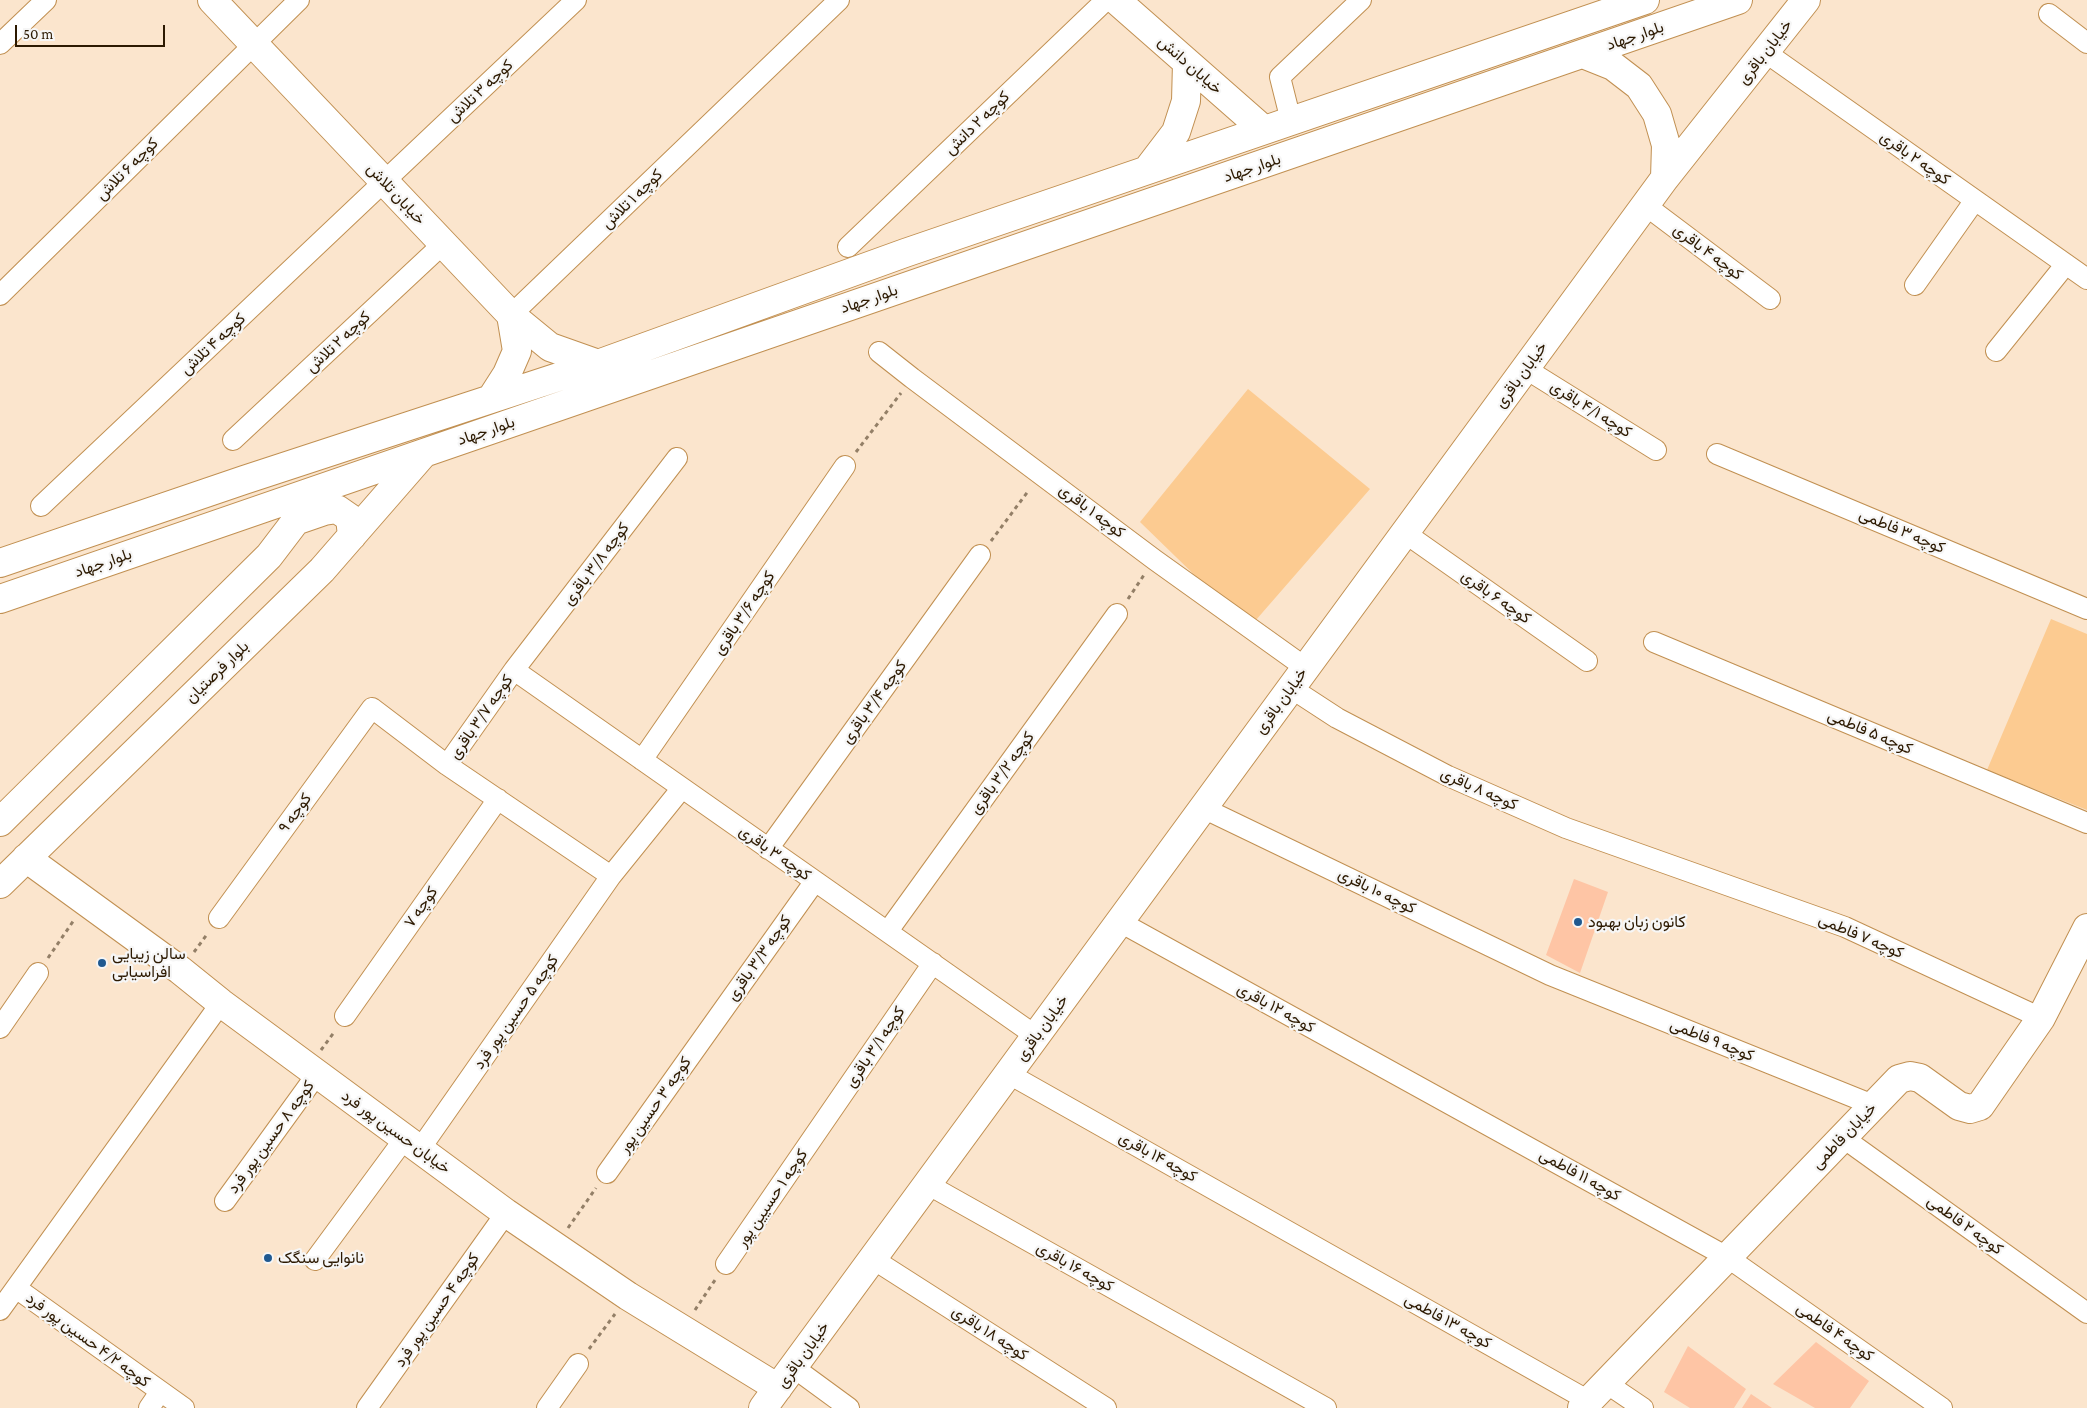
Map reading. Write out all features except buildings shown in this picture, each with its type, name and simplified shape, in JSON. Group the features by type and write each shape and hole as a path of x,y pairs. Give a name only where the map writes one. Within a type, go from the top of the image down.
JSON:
{"street":[{"path":"0,44 46,0"},
{"name":"خیابان تلاش","path":"212,0 511,315 550,348 598,364"},
{"name":"کوچه ۶ تلاش","path":"0,295 299,0"},
{"name":"کوچه ۳ تلاش","path":"384,182 576,0"},
{"name":"کوچه ۱ تلاش","path":"511,315 838,0"},
{"name":"کوچه ۲ دانش","path":"848,246 1106,0"},
{"name":"خیابان دانش","path":"1116,0 1264,130"},
{"path":"1291,121 1280,77 1360,0"},
{"name":"بلوار جهاد","path":"0,563 598,364 852,272 1646,0"},
{"name":"بلوار جهاد","path":"0,599 1738,0"},
{"name":"خیابان باقری","path":"778,1388 1645,205 1806,0"},
{"path":"2049,14 2087,43"},
{"name":"کوچه ۲ باقری","path":"1765,52 2087,279"},
{"path":"1583,54 1613,66 1639,86 1657,114 1666,145 1665,178"},
{"path":"1147,170 1176,132 1186,102 1187,63"},
{"name":"کوچه ۴ تلاش","path":"41,506 384,182"},
{"path":"1915,285 1974,200"},
{"name":"کوچه ۴ باقری","path":"1645,205 1770,299"},
{"name":"کوچه ۲ تلاش","path":"233,440 444,244"},
{"path":"1996,351 2066,264"},
{"path":"491,399 507,374 517,351 511,315"},
{"name":"کوچه ۱ باقری","path":"880,352 1155,560 1298,678"},
{"name":"کوچه ۴/۱ باقری","path":"1526,369 1656,450"},
{"name":"بلوار فرصتیان","path":"0,884 315,576 425,453"},
{"name":"کوچه ۳ فاطمی","path":"1717,454 2087,609"},
{"name":"کوچه ۳/۸ باقری","path":"514,670 677,458"},
{"name":"کوچه ۳/۶ باقری","path":"642,760 845,466"},
{"path":"0,822 269,556 320,489"},
{"path":"295,521 324,511 337,509 350,518 352,536"},
{"path":"154,511 164,542"},
{"name":"کوچه ۶ باقری","path":"1405,533 1587,661"},
{"name":"کوچه ۳/۴ باقری","path":"768,849 980,555"},
{"name":"کوچه ۳/۲ باقری","path":"888,931 1117,614"},
{"name":"کوچه ۵ فاطمی","path":"1654,642 2087,823"},
{"name":"کوچه ۳ باقری","path":"514,670 1036,1036"},
{"name":"کوچه ۳/۷ باقری","path":"447,765 514,670"},
{"name":"کوچه ۸ باقری","path":"1298,678 1337,718 1448,776 1566,828 1677,866"},
{"name":"کوچه ۹","path":"219,918 372,708 447,765"},
{"path":"447,765 612,876"},
{"name":"کوچه ۵ حسین پور فرد","path":"315,1260 413,1143 612,876 682,788"},
{"name":"کوچه ۷","path":"345,1016 498,799"},
{"name":"کوچه ۱۰ باقری","path":"1203,808 1550,975"},
{"name":"خیابان حسین پور فرد","path":"26,858 180,970 221,1003 506,1213 556,1245 628,1296 778,1388"},
{"name":"کوچه ۷ فاطمی","path":"1677,866 1845,927 2041,1018"},
{"name":"کوچه ۳/۳ باقری","path":"704,1036 814,881"},
{"name":"کوچه ۱۲ باقری","path":"1120,922 1432,1094"},
{"name":"خیابان فاطمی","path":"1592,1397 1899,1079 1910,1076 1920,1078 1959,1106 1970,1109 1980,1106 2041,1018 2087,928"},
{"name":"کوچه ۳/۱ باقری","path":"818,1131 933,963"},
{"path":"0,1028 38,973"},
{"name":"کوچه ۹ فاطمی","path":"1550,975 1874,1105"},
{"path":"0,1310 221,1003"},
{"name":"کوچه ۳ حسین پور","path":"607,1173 704,1036"},
{"name":"کوچه ۸ حسین پور فرد","path":"225,1201 313,1071"},
{"name":"کوچه ۱۴ باقری","path":"1009,1074 1306,1241"},
{"name":"کوچه ۱۱ فاطمی","path":"1432,1094 1727,1257"},
{"name":"کوچه ۱ حسیین پور","path":"726,1264 818,1131"},
{"name":"کوچه ۲ فاطمی","path":"1842,1137 2087,1313"},
{"name":"کوچه ۱۶ باقری","path":"927,1184 1326,1408"},
{"name":"کوچه ۴ حسین پور فرد","path":"367,1408 506,1213"},
{"name":"کوچه ۱۳ فاطمی","path":"1306,1241 1592,1397 1643,1408"},
{"name":"کوچه ۴ فاطمی","path":"1727,1257 1942,1408"},
{"name":"کوچه ۱۸ باقری","path":"873,1259 1106,1408"},
{"name":"کوچه ۴/۲ حسین پور فرد","path":"16,1288 184,1408"},
{"path":"547,1408 578,1364"},
{"path":"778,1388 849,1408"},
{"path":"149,1408 160,1392"}],"path":[{"path":"845,466 912,378"},
{"path":"980,555 1041,473"},
{"path":"1117,614 1155,560"},
{"path":"38,973 86,903"},
{"path":"180,970 219,918"},
{"path":"313,1071 345,1016"},
{"path":"556,1245 607,1173"},
{"path":"682,1330 726,1264"},
{"path":"578,1364 628,1296"}],"shaded area":[{"path":"1248,389 1370,489 1249,628 1140,522"},
{"path":"2051,619 2087,634 2087,810 1987,770"}],"place":[{"name":"کانون زبان بهبود","path":"1578,922"},
{"name":"سالن زیبایی افراسیابی","path":"102,963"},
{"name":"نانوایی سنگک","path":"268,1258"}]}
